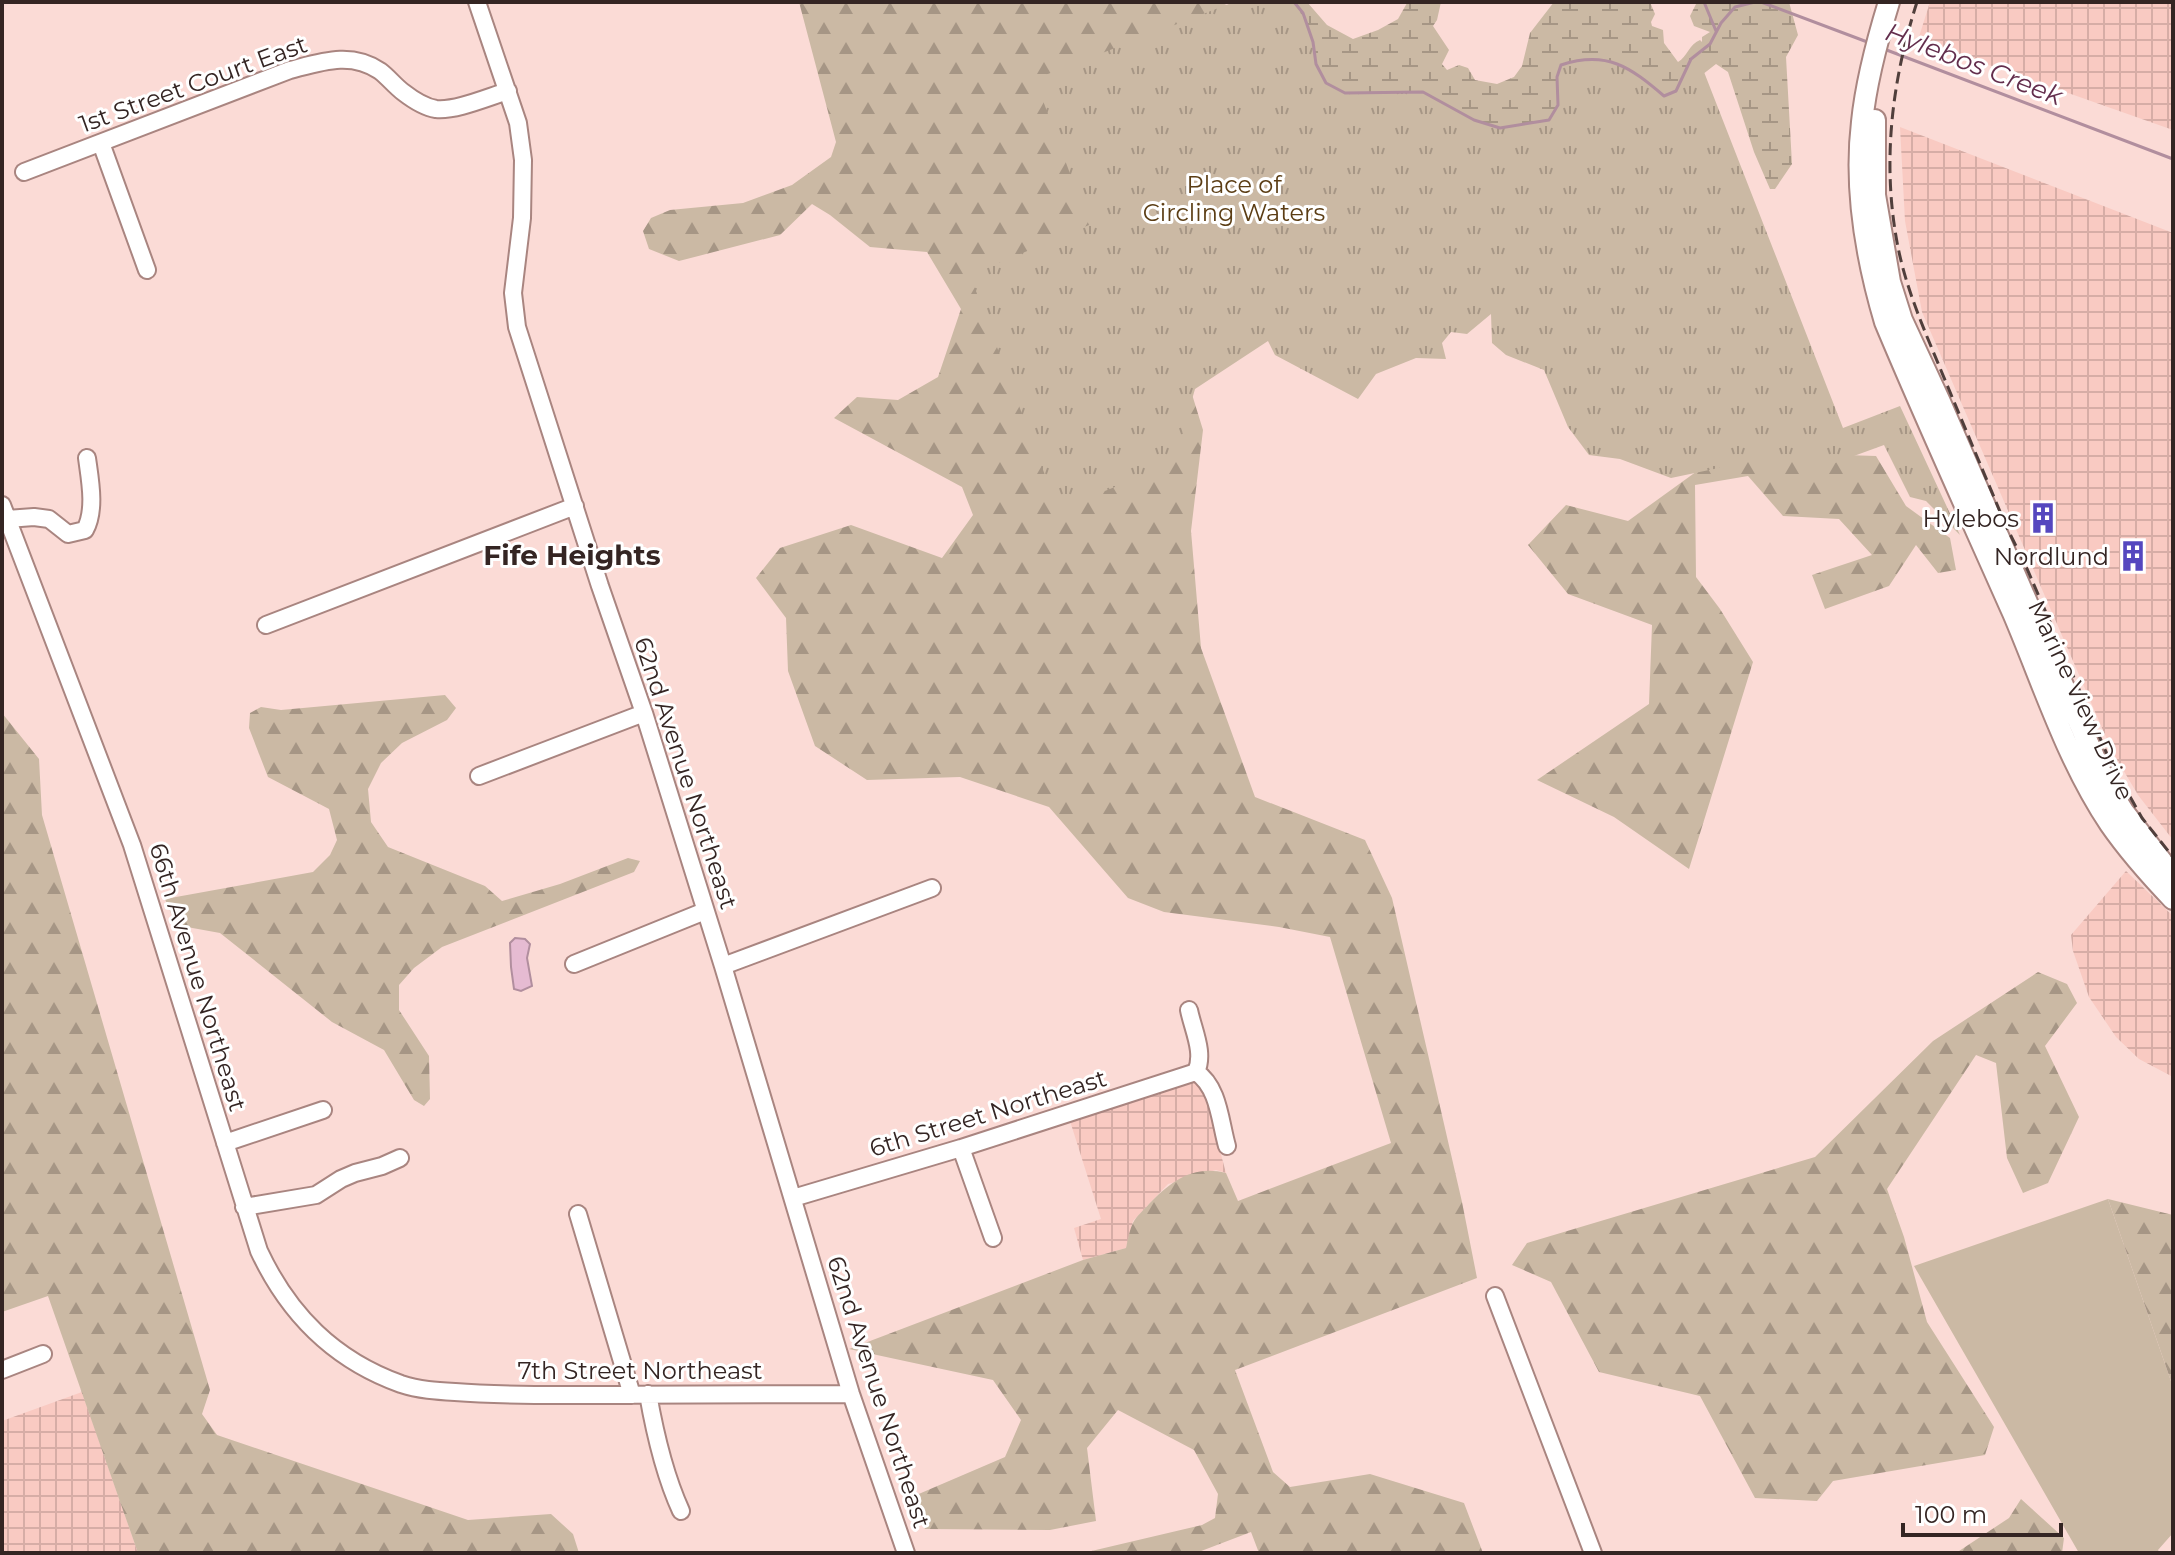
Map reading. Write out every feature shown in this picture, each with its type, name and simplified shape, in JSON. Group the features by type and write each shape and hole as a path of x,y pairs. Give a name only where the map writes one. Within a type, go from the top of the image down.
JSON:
{"main road":[{"name":"Marine View Drive","path":"1889,2 1887,27 1862,123 1859,184 1866,245 1885,322 2068,744 2110,824 2173,899"},
{"name":"Marine View Drive","path":"1887,27 1901,2"},
{"name":"Marine View Drive","path":"1876,72 1875,195 1885,258 1910,342 1940,402 2105,782 2173,876"}],"street":[{"name":"62nd Avenue Northeast","path":"477,2 518,123 523,160 522,218 513,293 517,327 644,713 851,1394 906,1553"},
{"name":"1st Street Court East","path":"24,172 290,70 337,58 360,61 379,70 414,101 436,109 508,91"},
{"path":"101,143 147,270"},
{"path":"4,512 49,519 68,534 85,530 91,505 87,458"},
{"path":"266,625 575,506"},
{"name":"66th Avenue Northeast","path":"4,512 132,845 244,1207 267,1269 283,1297 332,1347 401,1384 430,1390"},
{"path":"479,776 644,713"},
{"path":"723,966 932,888"},
{"path":"574,964 705,911"},
{"path":"1189,1010 1200,1055 1196,1072 1214,1093 1227,1146"},
{"name":"6th Street Northeast","path":"793,1198 961,1148 1196,1072"},
{"path":"225,1143 323,1110"},
{"path":"961,1148 993,1238"},
{"path":"244,1207 316,1195 341,1179 400,1158"},
{"path":"578,1214 681,1511"},
{"path":"1495,1296 1593,1553"},
{"path":"2,1370 43,1354"},
{"name":"7th Street Northeast","path":"430,1390 487,1394 851,1394"}],"shaded area":[{"path":"1930,2 2173,2 2173,130 1918,40"},
{"path":"1900,127 2173,233 2173,840 2138,795 2112,751 1922,312 1905,221"},
{"path":"2126,871 2173,916 2173,1077 2139,1059 2116,1037 2089,997 2073,951 2071,935"},
{"path":"515,938 525,939 530,944 527,958 532,986 521,991 514,989 511,967 510,943"},
{"path":"1197,1083 1203,1088 1226,1173 1216,1170 1168,1184 1133,1221 1126,1248 1083,1260 1074,1228 1101,1219 1070,1121"},
{"path":"82,1392 138,1553 2,1553 2,1421"}],"green space":[{"path":"799,2 1219,2 1262,18 1174,336 1203,430 1191,531 1201,648 1255,797 1365,840 1392,898 1477,1278 1235,1370 1273,1472 1290,1487 1370,1474 1464,1503 1483,1553 1259,1553 1251,1532 1196,1553 1083,1553 1202,1525 1215,1518 1218,1494 1194,1450 1118,1410 1087,1448 1096,1521 1050,1530 925,1529 914,1496 1005,1457 1021,1420 993,1380 849,1349 1083,1260 1126,1248 1138,1215 1174,1182 1193,1173 1226,1173 1238,1201 1391,1143 1330,937 1164,912 1128,898 1049,807 960,777 867,780 815,746 788,671 786,618 756,578 780,548 851,525 942,558 973,515 962,487 834,418 857,397 898,400 938,377 961,309 927,252 870,247 812,204 780,235 679,261 649,249 643,231 651,218 670,210 743,203 792,185 831,157 836,142"},
{"name":"Place of Circling Waters","path":"1234,2 1294,2 1303,13 1313,42 1316,64 1326,83 1345,93 1423,92 1474,120 1500,128 1549,120 1558,105 1557,77 1561,65 1586,60 1613,61 1629,68 1664,96 1676,91 1691,59 1697,54 1843,428 1900,406 1960,535 1926,501 1910,497 1884,445 1821,468 1776,456 1671,478 1620,459 1589,455 1568,427 1544,370 1506,355 1492,343 1491,314 1467,334 1451,332 1442,343 1446,359 1416,358 1376,374 1358,399 1275,355 1268,341 1195,389 1174,463 1058,510 970,275 1089,225 1035,79"},
{"path":"1288,2 1307,2 1327,25 1353,39 1398,19 1407,3 1441,2 1433,26 1449,50 1442,64 1447,70 1459,65 1468,68 1475,80 1497,84 1514,77 1522,66 1530,33 1554,2 1650,2 1655,14 1652,26 1663,30 1664,43 1678,62 1693,44 1702,42 1702,37 1710,32 1694,26 1690,16 1697,2 1789,2 1798,35 1786,57 1792,164 1775,189 1770,189 1754,152 1728,72 1716,64 1698,78 1695,117 1330,138"},
{"path":"1758,452 1876,456 1906,506 1950,538 1956,570 1938,573 1916,545 1889,586 1825,609 1812,575 1872,555 1839,519 1783,516 1748,476 1695,485 1696,577 1753,662 1689,869 1614,817 1537,780 1649,704 1652,625 1568,594 1528,545 1566,505 1628,521 1711,461"},
{"path":"445,695 456,708 447,720 402,743 381,763 368,789 371,822 388,847 485,886 502,901 560,884 628,858 640,861 634,872 442,947 414,968 399,985 399,1010 429,1056 430,1099 424,1106 414,1100 384,1050 332,1022 220,933 176,925 165,899 313,872 330,855 337,840 329,809 268,777 249,728 250,713 261,707 281,710"},
{"path":"2,713 39,759 42,815 210,1390 202,1414 217,1435 468,1520 551,1514 573,1534 579,1553 138,1553 48,1296 2,1312"},
{"path":"2038,972 2067,984 2077,1003 2045,1046 2079,1117 2048,1183 2023,1193 2007,1158 1996,1063 1976,1055 1887,1189 1904,1237 1927,1322 1994,1427 1985,1455 1833,1481 1817,1501 1755,1498 1700,1396 1599,1372 1551,1282 1512,1265 1527,1243 1815,1157 1933,1041"},
{"path":"2108,1199 2173,1387 2173,1533 2158,1550 2160,1553 2079,1553 1914,1266"},
{"path":"2108,1199 2173,1215 2173,1387"},
{"path":"2021,1499 2064,1538 2062,1553 1956,1553 2009,1518"}],"waterway":[{"name":"Hylebos Creek","path":"1294,2 1303,13 1313,42 1316,64 1326,83 1345,93 1423,92 1474,120 1500,128 1549,120 1558,105 1557,77 1561,65 1577,61 1592,59 1617,64 1629,69 1664,96 1676,91 1691,59 1710,44 1721,23 1735,7 1755,2"},
{"path":"1704,2 1716,31"},
{"name":"Hylebos Creek","path":"1761,2 1870,43"},
{"name":"Hylebos Creek","path":"1884,49 2173,159"}],"railway":[{"path":"1917,2 1901,61 1890,151 1893,212 1905,274 1927,337 2006,526 2110,761 2142,818 2173,857"}],"place":[{"name":"Hylebos","path":"2043,518"},
{"name":"Nordlund","path":"2133,556"}],"district":[{"name":"Fife Heights","path":"572,555"}]}
